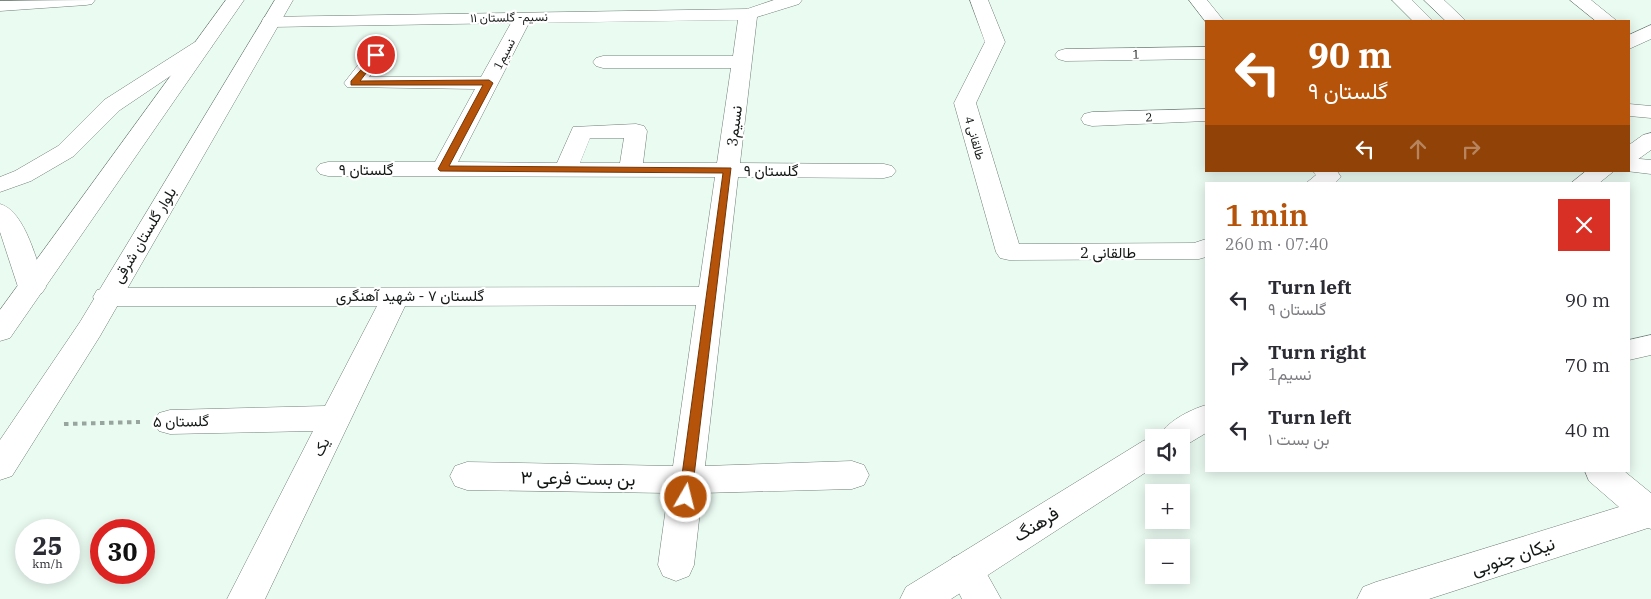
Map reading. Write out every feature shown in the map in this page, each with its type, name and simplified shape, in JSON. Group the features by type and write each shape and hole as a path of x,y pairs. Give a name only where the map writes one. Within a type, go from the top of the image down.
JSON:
{"street":[{"path":"0,6 86,0"},
{"path":"0,330 235,0"},
{"path":"392,19 406,0"},
{"name":"نسیم- گلستان ۱۱","path":"277,10 392,19 523,17 638,8 748,14 793,0"},
{"name":"طالقانی 4","path":"978,0 995,42 965,103 1008,252"},
{"path":"1198,0 1213,20"},
{"path":"1401,0 1423,20"},
{"path":"1433,0 1456,20"},
{"path":"1579,0 1607,20"},
{"name":"بلوار گلستان شرقی","path":"0,468 90,329 107,296 277,10"},
{"name":"نسیم3","path":"676,564 689,480 748,14"},
{"name":"نسیم1","path":"443,169 523,17"},
{"path":"1630,40 1651,30"},
{"path":"0,184 23,176 66,151 112,105 202,46"},
{"name":"1","path":"1065,55 1205,53"},
{"path":"376,55 354,83 489,83"},
{"path":"603,62 742,62"},
{"path":"1630,110 1651,112"},
{"name":"2","path":"1092,118 1205,115"},
{"path":"566,170 582,132 636,131 630,170"},
{"name":"گلستان ۹","path":"328,169 884,171"},
{"path":"1320,182 1329,177 1326,172"},
{"path":"1585,182 1600,172"},
{"path":"0,212 9,222 32,287"},
{"name":"طالقانی 2","path":"1008,252 1199,251 1205,248"},
{"name":"یک","path":"246,599 396,295"},
{"name":"گلستان ۷ - شهید آهنگری","path":"107,296 712,296"},
{"path":"1630,350 1651,345"},
{"name":"گلستان ۵","path":"170,422 335,418"},
{"path":"1188,429 1205,418"},
{"name":"فرهنگ","path":"919,599 974,584 1145,457"},
{"path":"1602,472 1651,513"},
{"name":"بن بست فرعی ۳","path":"467,476 689,480 852,475"},
{"name":"نیکان جنوبی","path":"1376,599 1651,513"}],"path":[{"name":"گلستان ۵","path":"28,424 170,422"}],"route":[{"path":"376,55 354,83 489,83 443,169 728,170 686,497"}]}
